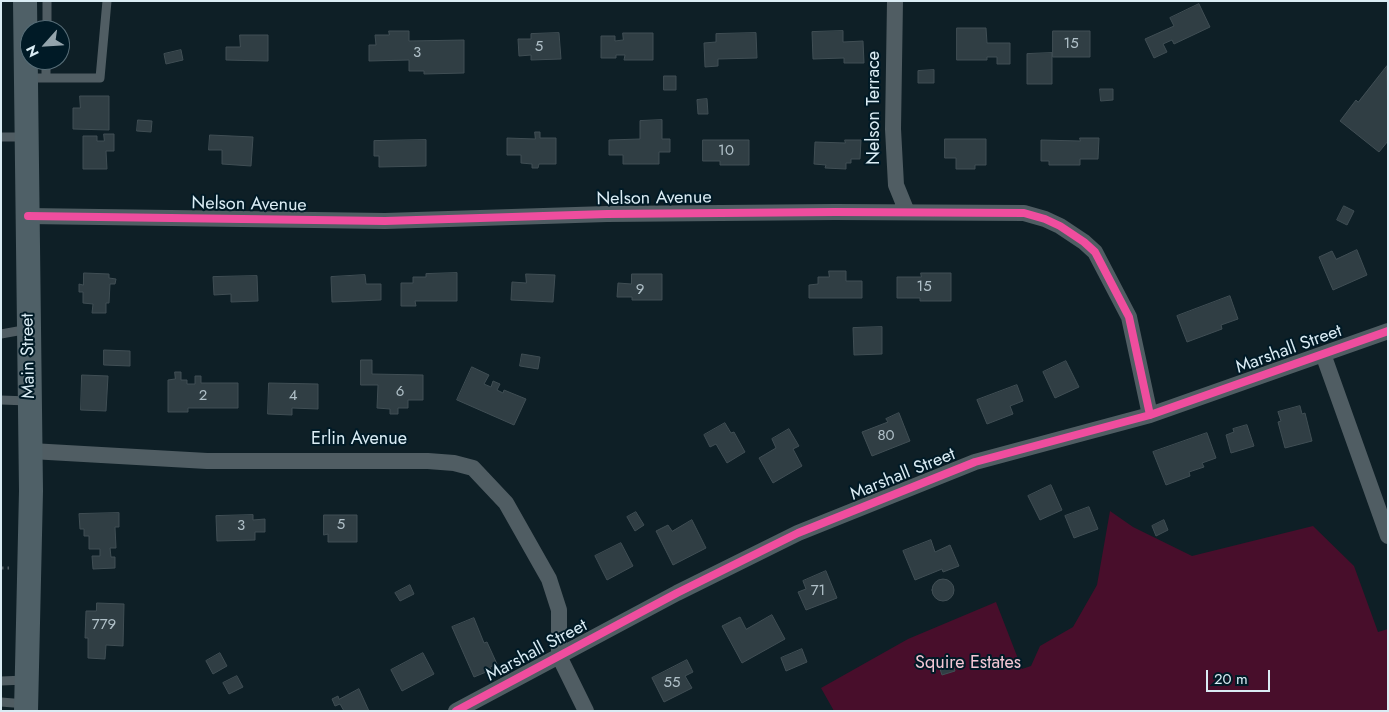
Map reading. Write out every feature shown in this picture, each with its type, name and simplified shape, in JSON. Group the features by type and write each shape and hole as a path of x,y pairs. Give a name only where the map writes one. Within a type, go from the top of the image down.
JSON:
{"main road":[{"name":"Main Street","path":"25,1 36,78 27,137 30,451 26,707"}],"street":[{"name":"Nelson Terrace","path":"895,1 893,129 896,185 907,212"},
{"name":"Nelson Avenue","path":"28,216 385,221 607,214 907,212 1024,214 1045,219 1084,242 1095,252 1129,317 1150,415"},
{"name":"Marshall Street","path":"456,711 677,593 807,530 975,462 1150,415 1388,331"},
{"path":"1323,354 1388,536"},
{"name":"Erlin Avenue","path":"30,451 208,461 428,461 454,463 473,468 506,503 549,579 559,610 559,656"},
{"path":"559,656 586,711"}],"lane":[{"path":"47,1 47,20"},
{"path":"40,70 36,78 100,78 107,1"},
{"path":"1,137 27,137"},
{"path":"1,334 29,329"},
{"path":"1,400 30,401"},
{"path":"1,681 27,680"},
{"path":"1,702 26,707"}],"green space":[{"name":"Squire Estates","path":"1110,511 1133,527 1192,556 1313,526 1354,566 1378,632 1388,629 1388,711 834,711 821,688 908,639 996,602 1022,669 1031,666 1040,646 1073,627 1097,585"}],"building":[{"path":"1199,4 1210,27 1174,44 1172,40 1163,44 1167,52 1154,58 1145,39 1174,26 1170,18"},
{"path":"957,28 986,28 987,43 1010,43 1010,64 997,64 997,57 987,57 987,60 957,60"},
{"path":"389,31 409,31 409,41 464,40 464,73 424,74 424,71 409,71 409,60 369,61 369,45 376,45 375,35 389,35"},
{"path":"843,31 843,42 863,41 864,63 844,63 844,58 813,59 812,32"},
{"path":"1053,31 1090,31 1090,57 1053,57"},
{"path":"559,33 561,59 531,60 531,55 519,56 518,39 531,39 531,34"},
{"path":"623,33 653,33 653,60 624,60 625,55 616,55 616,58 601,58 601,36 615,36 615,41 623,40"},
{"path":"756,33 757,58 718,59 718,66 705,67 704,43 716,42 716,34"},
{"path":"240,35 268,35 268,61 226,60 226,47 240,47"},
{"path":"181,50 183,60 166,64 164,54"},
{"path":"1052,53 1052,84 1027,84 1027,54"},
{"path":"1387,66 1388,141 1379,152 1340,121"},
{"path":"934,70 934,83 918,83 918,71"},
{"path":"664,76 676,76 676,90 664,90"},
{"path":"1100,89 1113,89 1113,100 1101,101"},
{"path":"80,96 109,96 109,130 73,129 73,108 80,108"},
{"path":"707,99 708,114 698,114 697,100"},
{"path":"138,120 152,121 151,132 137,131"},
{"path":"662,120 662,139 670,139 670,152 659,152 659,164 623,164 623,155 609,155 609,140 640,139 640,121"},
{"path":"535,132 540,132 540,138 556,138 556,164 539,164 538,168 532,168 532,164 521,163 521,155 507,155 507,138 535,139"},
{"path":"104,134 114,134 114,151 106,151 107,169 83,169 83,136 97,136 97,141 104,141"},
{"path":"210,135 253,137 251,166 222,164 222,150 209,150"},
{"path":"1080,138 1099,138 1098,159 1080,159 1080,165 1049,165 1049,161 1041,161 1041,140 1080,141"},
{"path":"945,139 986,139 986,165 975,165 975,169 956,169 956,158 945,158"},
{"path":"426,140 426,166 379,167 379,156 374,156 374,141"},
{"path":"703,140 749,140 749,165 720,165 720,161 703,161"},
{"path":"845,140 861,140 860,159 851,159 851,163 846,163 846,169 825,168 826,165 814,164 815,142 845,143"},
{"path":"1344,206 1354,211 1347,225 1337,220"},
{"path":"1357,250 1367,275 1333,290 1319,257 1332,251 1336,259"},
{"path":"829,271 846,271 846,281 862,281 862,298 809,298 809,285 818,284 818,277 829,277"},
{"path":"84,273 109,274 109,278 116,279 115,284 110,284 109,303 106,303 106,313 92,313 93,304 83,303 83,292 79,292 79,284 83,285"},
{"path":"457,273 457,301 415,301 416,306 401,306 401,283 413,283 413,277 426,277 426,274"},
{"path":"921,273 951,273 951,301 920,301 920,298 897,298 897,277 921,277"},
{"path":"526,274 555,275 553,302 511,300 512,282 526,283"},
{"path":"632,274 662,274 662,300 632,300 632,297 617,297 618,283 631,284"},
{"path":"365,275 366,284 381,284 381,300 332,302 331,277"},
{"path":"257,276 258,301 231,302 231,294 214,295 213,277"},
{"path":"1230,296 1238,319 1221,325 1222,329 1187,342 1177,316"},
{"path":"882,327 882,354 854,355 853,328"},
{"path":"104,350 130,351 130,366 104,365"},
{"path":"522,354 540,357 538,369 520,366"},
{"path":"361,360 372,360 372,374 423,375 423,400 408,400 408,408 398,408 398,414 390,414 390,409 377,408 378,385 361,385"},
{"path":"1066,361 1079,387 1055,398 1043,372"},
{"path":"472,367 489,375 484,384 491,387 493,381 500,384 497,390 503,393 504,390 526,399 514,425 457,400"},
{"path":"175,372 181,372 181,380 187,380 187,384 195,384 195,376 201,376 201,383 238,383 238,408 188,408 188,412 168,412 168,380 175,379"},
{"path":"82,375 108,376 106,411 81,410"},
{"path":"269,383 318,384 318,409 292,408 292,415 268,414"},
{"path":"1017,385 1023,401 1010,406 1013,414 987,424 977,400"},
{"path":"1300,406 1302,414 1305,413 1312,441 1285,448 1278,422 1281,421 1278,412"},
{"path":"899,413 910,441 872,456 862,432 888,422 886,419"},
{"path":"725,423 731,433 734,432 745,452 727,463 716,444 710,447 704,435"},
{"path":"1247,425 1254,446 1231,453 1226,435 1234,432 1233,429"},
{"path":"789,429 799,446 793,449 802,466 773,483 759,458 776,448 772,439"},
{"path":"1207,433 1216,458 1202,463 1204,467 1189,472 1190,476 1166,485 1153,452"},
{"path":"1051,485 1062,510 1040,520 1028,496"},
{"path":"1089,507 1098,529 1074,538 1065,516"},
{"path":"636,512 644,525 635,531 627,517"},
{"path":"119,513 119,527 115,527 116,548 110,548 111,557 115,557 115,568 93,569 92,556 100,556 100,549 89,549 89,536 84,536 84,529 80,529 79,514"},
{"path":"253,515 253,520 265,519 265,532 255,532 255,540 217,541 216,516"},
{"path":"324,515 357,515 357,542 328,542 328,534 324,535"},
{"path":"692,520 706,548 673,565 656,531 668,525 672,531"},
{"path":"1164,520 1168,530 1156,536 1152,526"},
{"path":"931,540 935,552 950,545 959,566 943,572 942,569 915,580 903,551"},
{"path":"621,543 633,566 607,580 595,556"},
{"path":"826,571 837,598 806,610 798,592 806,589 803,581"},
{"path":"943,579 951,582 954,590 951,598 943,601 935,598 932,590 935,582"},
{"path":"410,585 414,594 400,601 395,593"},
{"path":"97,603 124,604 123,646 106,645 105,659 88,658 88,638 85,638 86,611 96,611"},
{"path":"772,615 785,639 742,663 722,626 740,617 746,629"},
{"path":"474,618 484,643 487,642 497,664 490,667 491,670 474,677 452,627"},
{"path":"802,649 807,662 786,671 781,658"},
{"path":"220,653 227,666 213,674 206,661"},
{"path":"423,653 434,674 402,691 391,670"},
{"path":"951,659 955,671 942,675 938,663"},
{"path":"687,660 693,672 685,676 692,688 664,702 652,678"},
{"path":"237,676 243,687 229,694 223,683"},
{"path":"359,689 369,711 344,711 340,704 335,706 332,699 338,696 339,699"}],"cycle path":[{"path":"28,216 385,221 607,214 1024,213 1060,226 1095,252 1129,317 1150,415"},
{"path":"456,711 677,593 798,533 975,462 1150,415 1388,331"}]}
